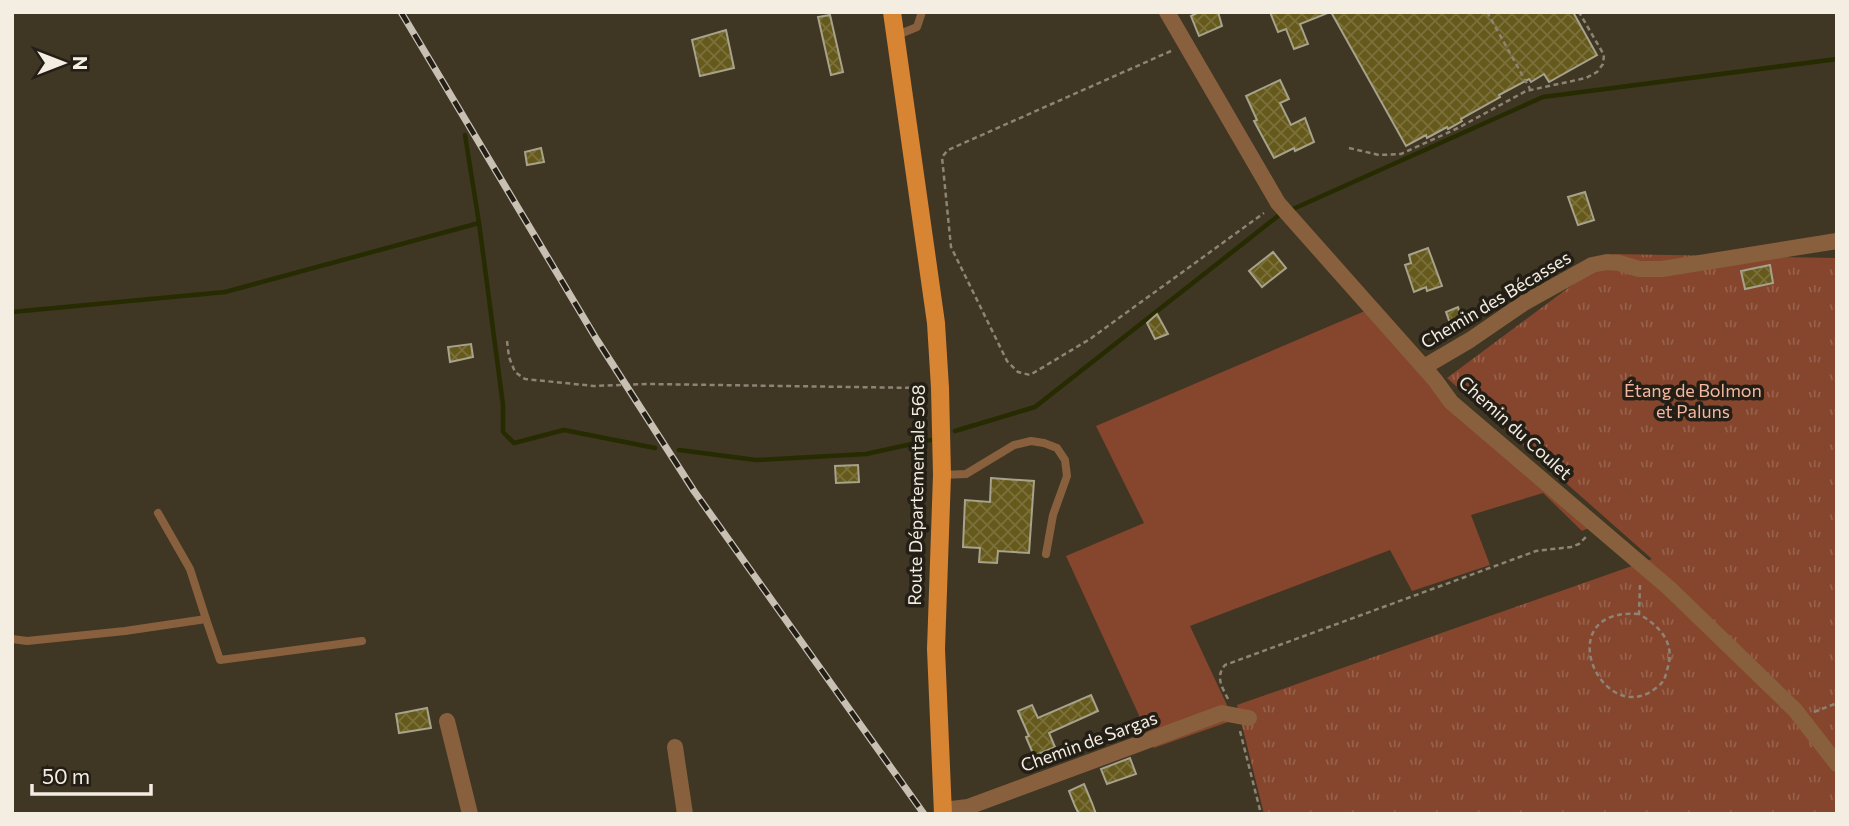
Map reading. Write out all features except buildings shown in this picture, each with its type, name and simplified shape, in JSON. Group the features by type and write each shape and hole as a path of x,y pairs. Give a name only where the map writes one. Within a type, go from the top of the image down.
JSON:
{"main road":[{"name":"Route Départementale 568","path":"892,12 936,323 942,475 936,649 943,812"}],"street":[{"name":"Chemin du Coulet","path":"1167,12 1278,203 1424,367 1451,402 1669,588 1802,718 1837,764"},
{"name":"Chemin des Bécasses","path":"1424,367 1524,303 1600,262 1619,263 1639,269 1662,269 1837,241"},
{"name":"Chemin de Sargas","path":"943,812 968,807 1222,713 1241,716"},
{"path":"447,721 470,814"},
{"path":"675,747 685,814"}],"lane":[{"path":"895,36 917,27 922,12"},
{"path":"942,475 966,474 1014,445 1031,441 1057,448 1065,460 1068,476 1053,515 1046,554"},
{"path":"158,513 190,569 220,660 362,641"},
{"path":"12,639 27,642 206,619"}],"path":[{"path":"1487,12 1530,90"},
{"path":"1349,148 1379,155 1401,154 1530,90 1586,78 1597,72 1603,64 1604,55 1579,12"},
{"path":"1186,44 944,153 942,157 951,247 1007,362 1018,372 1030,375 1090,339 1278,203"},
{"path":"508,341 509,357 515,372 525,379 539,381 594,386 648,384 940,388"},
{"path":"1261,814 1247,767 1241,716 1219,679 1220,671 1225,665 1536,551 1579,544 1598,527"},
{"path":"1637,561 1639,614"},
{"path":"1620,613 1639,614 1654,623 1668,640 1671,658 1663,683 1649,694 1630,698 1614,691 1598,677 1589,655 1593,633 1603,621 1620,613"},
{"path":"1802,718 1837,703"}],"green space":[{"name":"Étang de Bolmon et Paluns","path":"1614,254 1837,258 1837,814 1264,814 1237,705 1652,559 1447,378"},
{"path":"1379,305 1437,370 1454,395 1603,522 1582,531 1543,493 1471,515 1490,565 1412,591 1390,550 1190,626 1234,720 1154,748 1066,556 1144,523 1096,426"}],"waterway":[{"path":"1293,209 1543,97 1837,59"},
{"path":"465,135 479,223"},
{"path":"955,431 1035,407 1278,216"},
{"path":"12,312 225,292 479,223 503,405 503,432 514,443 564,430 655,448"},
{"path":"679,450 756,460 866,454 930,440"}],"railway":[{"path":"401,12 597,340 694,491 924,814"}]}
